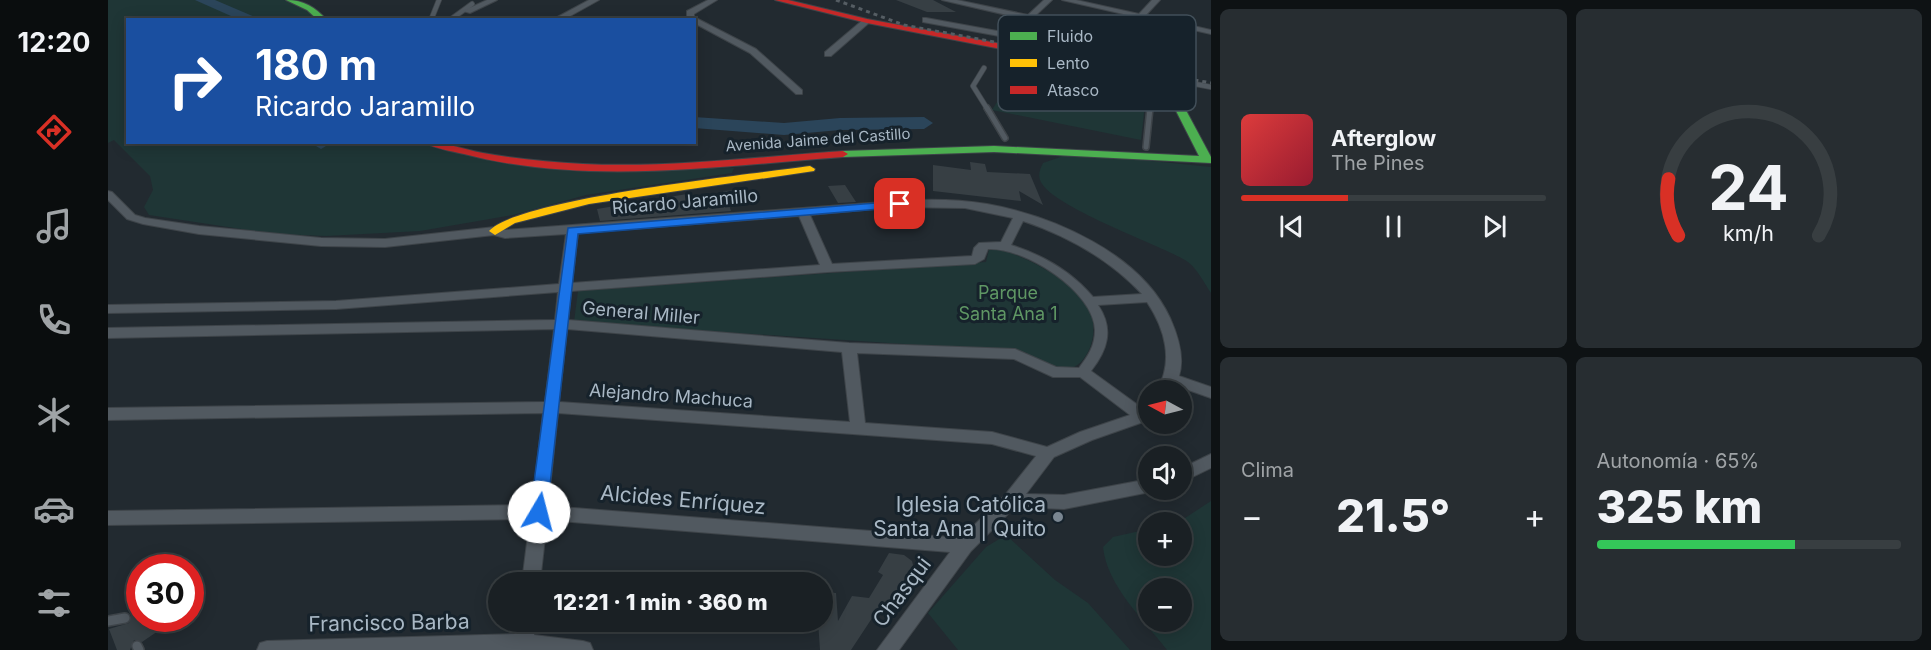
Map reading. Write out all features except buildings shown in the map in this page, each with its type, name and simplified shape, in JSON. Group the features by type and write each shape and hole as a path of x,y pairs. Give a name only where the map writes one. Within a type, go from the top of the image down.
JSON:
{"main road":[{"path":"290,0 310,8 321,18"},
{"path":"304,0 322,8 334,18"},
{"path":"779,0 867,21 998,46"},
{"path":"1182,111 1207,156"},
{"name":"Avenida Jaime del Castillo","path":"462,144 516,157 598,162 748,156 1005,138 1051,138 1146,147 1207,156"},
{"name":"Avenida Jaime del Castillo","path":"435,144 472,156 503,162 588,169 922,150 1043,148 1207,156"},
{"path":"495,231 504,221 579,202 712,181 975,150"}],"street":[{"path":"469,8 493,0"},
{"path":"560,18 595,0"},
{"path":"693,18 690,14 713,0"},
{"path":"946,0 1019,15"},
{"path":"1031,15 1048,0"},
{"path":"1066,0 1135,15"},
{"path":"1141,15 1156,0"},
{"path":"926,20 998,34"},
{"path":"696,21 753,51 799,92"},
{"path":"828,54 867,21"},
{"path":"1208,31 1211,21"},
{"name":"Ricardo Jaramillo","path":"108,194 131,217 143,221 264,237 385,243 495,231 505,234 572,230 900,204 988,208 1020,216 1078,239 1114,261 1153,298 1173,343 1169,380"},
{"path":"803,212 828,268"},
{"path":"1020,216 1005,246 1048,263 1067,276 1090,301 1101,324 1100,346 1083,372 1138,408"},
{"path":"532,572 563,324 572,230"},
{"name":"General Miller","path":"108,309 336,305 567,289 828,268 979,259 982,246 1005,246"},
{"path":"1090,301 1153,298"},
{"name":"General Miller","path":"108,333 563,324 849,348 1015,354 1027,357 1048,371 1065,376 1083,372"},
{"path":"849,348 858,429"},
{"path":"1192,389 1211,393"},
{"name":"Alejandro Machuca","path":"108,414 552,407 992,438 1048,453"},
{"path":"1048,453 1138,416"},
{"name":"Chasqui","path":"887,650 965,546 1011,500 1048,453"},
{"path":"1192,470 1211,460"},
{"path":"1011,500 1064,502 1138,488"},
{"name":"Alcides Enríquez","path":"108,518 539,512 965,546"},
{"path":"524,643 525,632"},
{"name":"Francisco Barba","path":"267,650 524,643 583,650"}],"lane":[{"path":"432,18 439,0"},
{"path":"453,18 469,8"},
{"path":"984,68 973,86 1005,138"},
{"path":"1196,84 1211,87"},
{"path":"1146,147 1150,111"},
{"path":"108,621 112,618 125,618"}],"green space":[{"path":"108,0 288,0 309,9 320,18 126,18 126,144 427,144 442,150 584,171 734,168 732,173 586,195 513,215 420,231 326,236 275,234 149,215 144,207 153,190 150,176 114,140 108,143"},
{"path":"998,100 998,111 1144,111 1141,140 992,110"},
{"path":"1072,153 1211,167 1211,293 1196,270 1185,260 1083,213 1048,190 1039,178 1043,163"},
{"name":"Parque Santa Ana 1","path":"990,246 1048,271 1074,290 1084,302 1091,314 1093,335 1086,355 1072,368 1052,369 1025,352 574,322 578,291 986,262"},
{"path":"1211,501 1211,650 1167,650 1152,632 1192,632 1192,578 1138,578 1138,614 1119,589 1106,561 1103,547 1113,537 1138,531 1138,566 1192,566 1192,513"},
{"path":"1006,535 1055,580 1088,603 1130,650 958,650 928,613 986,547"}],"waterway":[{"path":"202,0 250,18"},
{"path":"696,122 784,129 840,124 924,123"}],"railway":[{"path":"836,0 904,25 998,43"},
{"path":"1196,80 1211,83"}],"traffic: fast":[{"path":"290,0 310,8 321,18"},
{"path":"1181,111 1206,159"},
{"path":"843,154 994,149 1211,160"}],"traffic: slow":[{"path":"495,231 511,221 589,201 810,169"}],"traffic: jam":[{"path":"779,0 867,21 998,46"},
{"path":"437,144 480,155 531,163 583,167 635,168 843,154"}],"place":[{"name":"Iglesia Católica Santa Ana | Quito","path":"1058,517"}],"route":[{"path":"539,512 567,289 572,230 900,204"}]}
